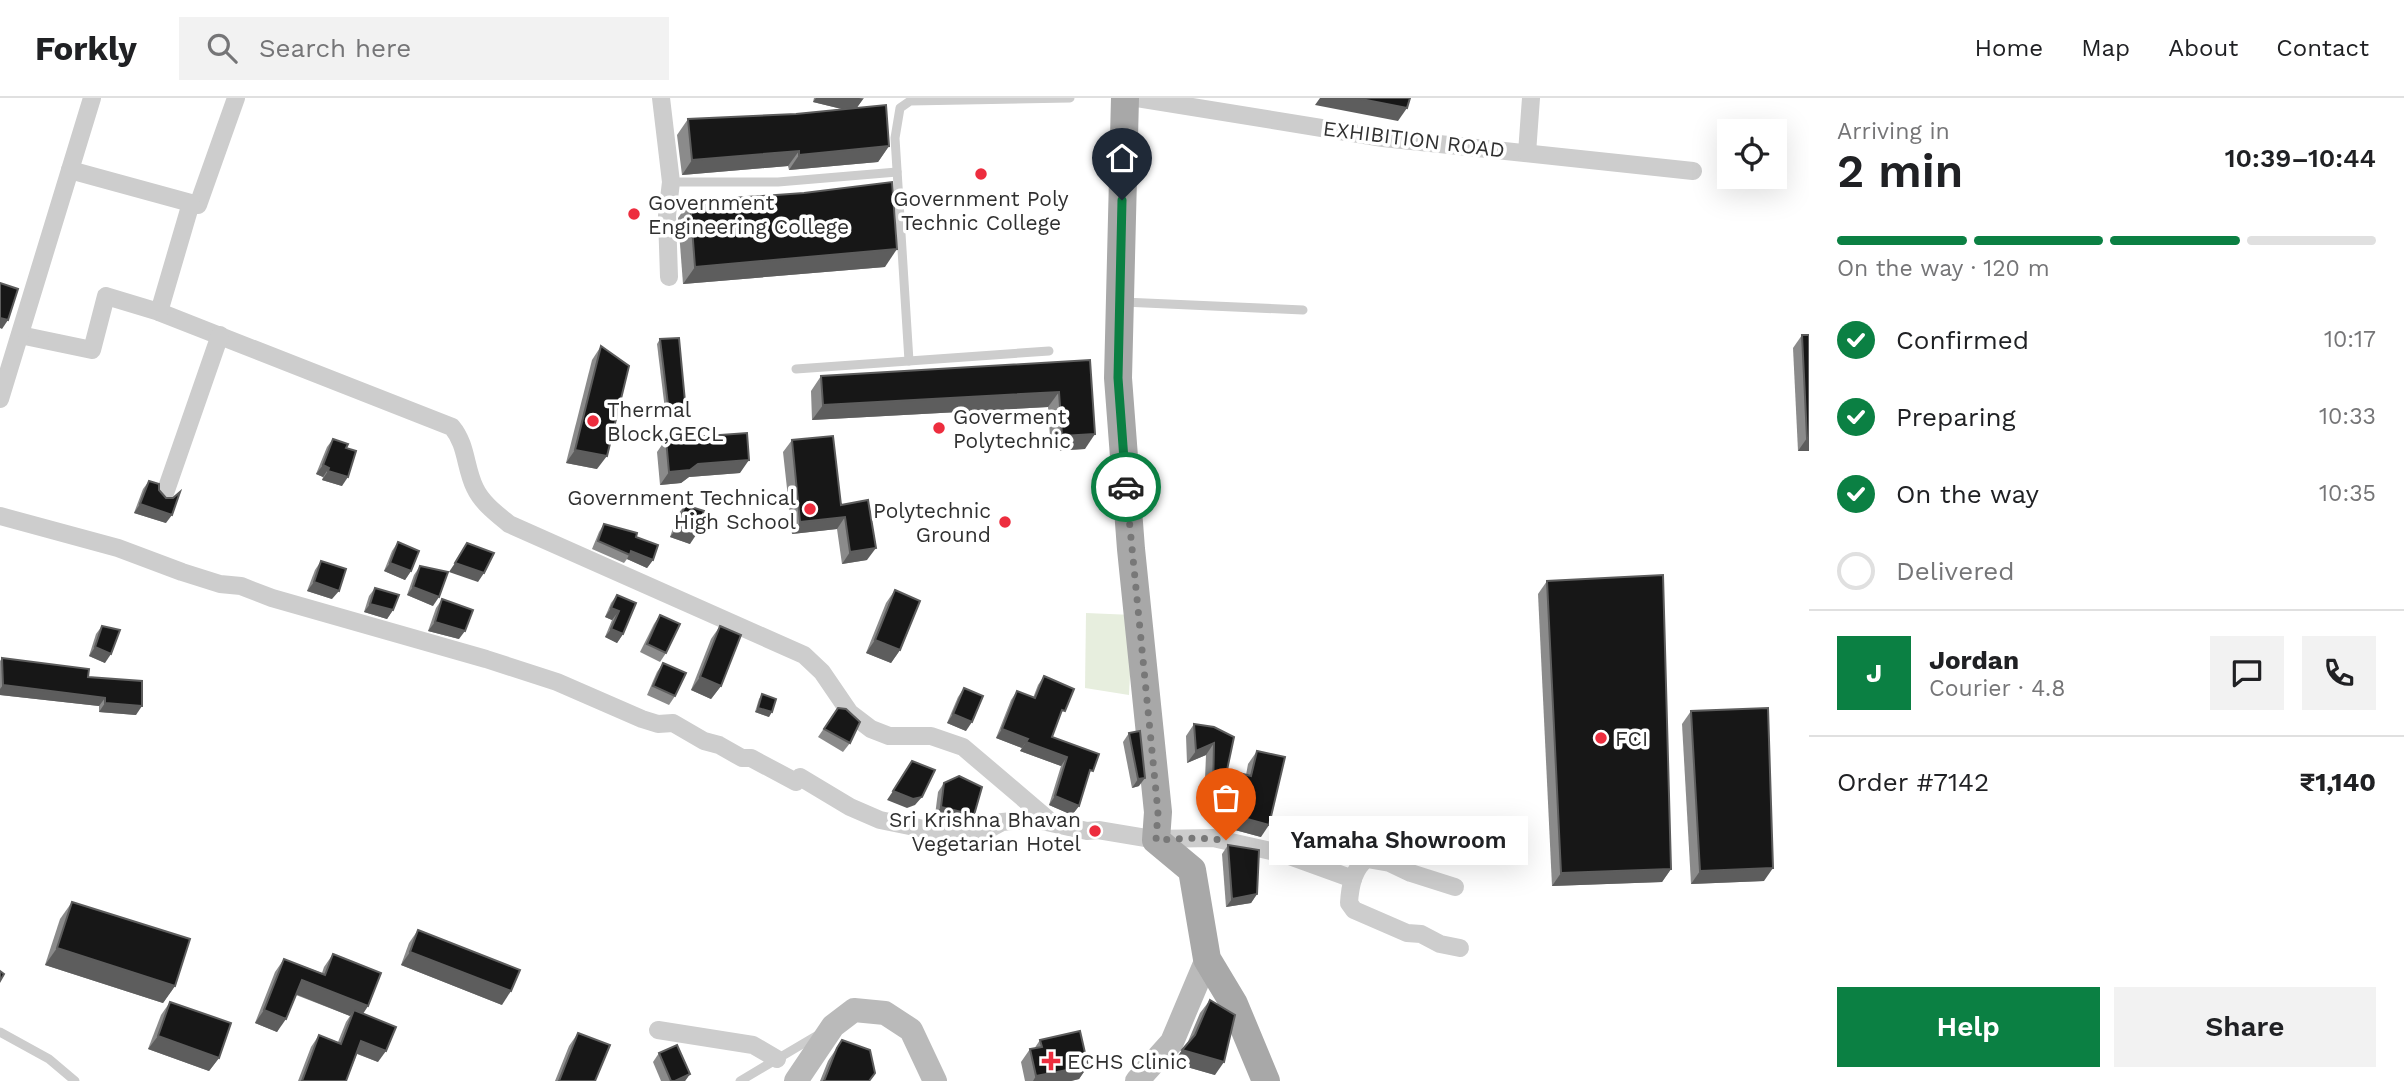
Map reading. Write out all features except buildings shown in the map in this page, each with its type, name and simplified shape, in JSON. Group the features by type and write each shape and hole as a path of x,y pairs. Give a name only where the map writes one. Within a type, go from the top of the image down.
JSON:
{"main road":[{"path":"1125,98 1118,378 1131,550 1158,812 1156,840 1192,870 1207,958 1234,1004 1266,1081"}],"street":[{"path":"0,399 11,344 92,98"},
{"path":"70,170 198,205 236,98"},
{"path":"661,98 671,182 667,216 669,277"},
{"name":"EXHIBITION ROAD","path":"1137,98 1383,138 1693,171"},
{"path":"1527,153 1531,98"},
{"path":"159,312 191,203"},
{"path":"11,344 92,351 106,296 220,335 452,427 461,439 476,489 491,509 509,524 804,655 822,672 849,713 871,729 889,736 931,736 963,747 1051,821"},
{"path":"164,496 220,335"},
{"path":"0,516 118,548 203,579 241,586 272,598 481,657 559,683 642,719 673,723 704,741 719,745 742,758 751,758 796,782 800,777 850,807 880,820 976,836 1013,819 1051,821 1087,831 1098,830 1156,840 1213,838 1284,854 1353,879"},
{"path":"1455,887 1367,859 1361,863 1353,879 1349,903 1354,910 1407,933 1421,934 1440,944 1460,948"},
{"path":"1137,1081 1172,1042 1207,958"},
{"path":"796,1081 833,1026 854,1010 885,1013 911,1030 935,1081"},
{"path":"659,1030 752,1045 777,1059"}],"lane":[{"path":"909,361 895,138 900,108 910,102 1070,98"},
{"path":"671,182 778,182 897,172"},
{"path":"1120,301 1303,310"},
{"path":"796,369 1049,351"},
{"path":"740,1081 833,1026"},
{"path":"0,1031 49,1059 75,1081"}],"green space":[{"path":"1086,613 1133,615 1129,695 1085,688"}],"way so far":[{"path":"1126,487 1158,812 1156,840 1226,840"}],"place":[{"name":"Government Poly Technic College","path":"981,174"},
{"name":"Government Engineering College","path":"634,214"},
{"name":"Thermal Block,GECL","path":"593,421"},
{"name":"Goverment Polytechnic","path":"939,428"},
{"name":"Government Technical High School","path":"810,509"},
{"name":"Polytechnic Ground","path":"1005,522"},
{"name":"FCI","path":"1601,738"},
{"name":"Sri Krishna Bhavan Vegetarian Hotel","path":"1095,831"},
{"name":"Yamaha Showroom","path":"1226,840"},
{"name":"ECHS Clinic","path":"1051,1061"}],"route":[{"path":"1122,200 1118,378 1126,487"}]}
